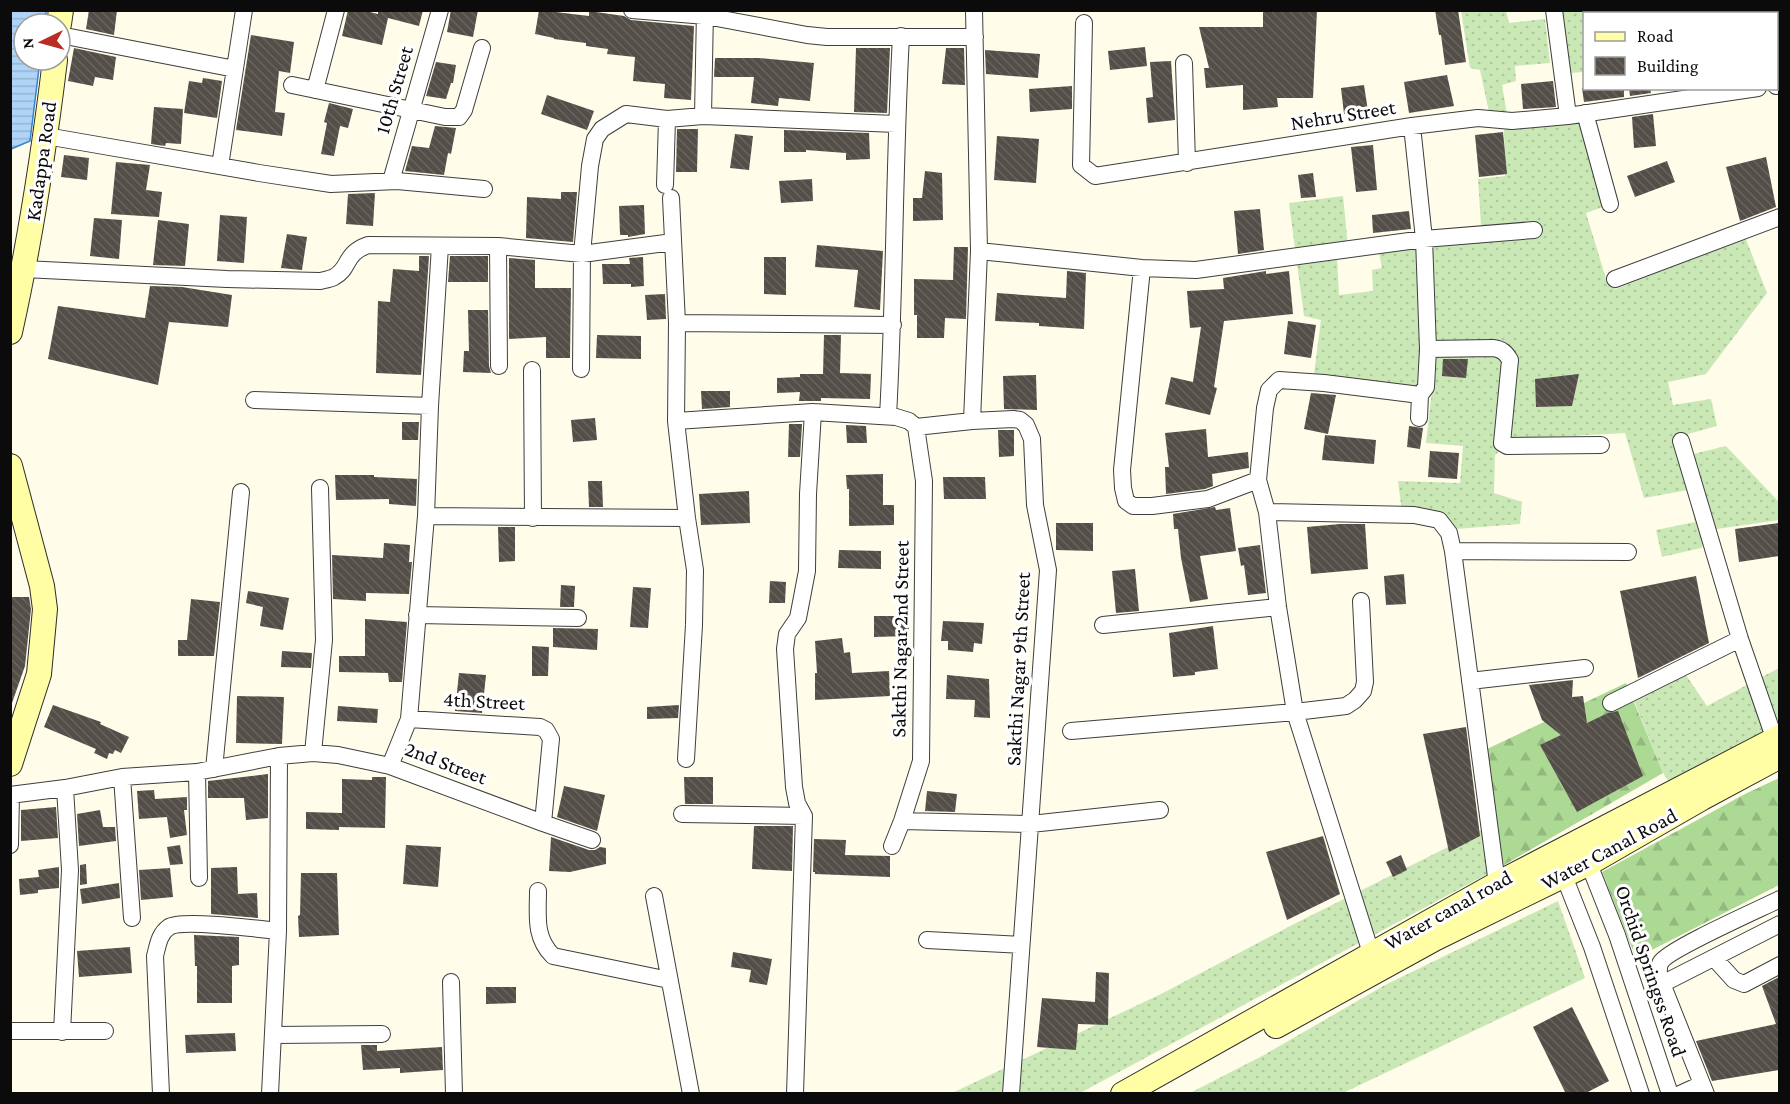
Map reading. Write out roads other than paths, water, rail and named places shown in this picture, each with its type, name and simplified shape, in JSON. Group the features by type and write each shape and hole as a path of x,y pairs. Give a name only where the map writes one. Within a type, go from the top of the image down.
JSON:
{"main road":[{"name":"Kadappa Road","path":"10,332 24,269 46,136 54,72"},
{"path":"10,466 16,504 42,586 45,609 39,674 18,721 10,764"},
{"name":"Water canal road","path":"1123,1094 1376,961 1497,884 1559,864 1578,840 1727,774 1778,746"},
{"name":"Water Canal Road","path":"1153,1094 1376,961 1434,939 1559,864 1589,863 1727,774"}],"street":[{"path":"220,166 244,10"},
{"path":"315,90 336,10"},
{"name":"10th Street","path":"391,182 440,10"},
{"path":"632,10 706,13 826,37 975,37"},
{"path":"972,421 979,251 974,10"},
{"path":"1554,10 1576,114 1610,204"},
{"path":"702,116 706,13"},
{"name":"Nehru Street","path":"1084,24 1081,165 1095,176 1412,126 1478,118 1512,121 1576,114 1677,94 1739,90"},
{"path":"888,416 893,325 896,124 901,36"},
{"path":"72,37 235,69"},
{"path":"292,85 452,118 459,117 464,110 483,48"},
{"path":"1184,63 1187,163"},
{"path":"581,369 582,254 595,139 602,129 626,114 667,119 702,116 896,124"},
{"path":"667,119 668,191 677,323 676,421 695,570 686,759"},
{"path":"1412,126 1424,239 1428,349 1426,387 1420,395 1419,418"},
{"path":"46,136 331,184 391,182 484,189"},
{"path":"1615,279 1779,217"},
{"path":"979,251 1142,268 1196,270 1424,239 1534,230"},
{"path":"24,269 320,281 334,278 353,253 369,245 498,246 582,254 673,242"},
{"path":"390,766 409,719 426,516 440,246"},
{"path":"498,246 500,366"},
{"path":"1142,268 1122,470 1126,501 1133,506 1152,506 1208,499 1258,480"},
{"path":"677,323 893,325"},
{"path":"1428,349 1493,348 1500,349 1506,354 1510,360 1502,443 1507,446 1601,445"},
{"path":"532,370 533,518"},
{"path":"1376,961 1294,712 1278,607 1267,512 1258,480 1265,408 1269,390 1279,380 1420,395"},
{"path":"254,400 430,406"},
{"path":"795,1094 804,816 796,803 794,787 785,649 787,634 798,618 807,571 808,494 813,412"},
{"name":"Sakthi Nagar 9th Street","path":"676,421 813,412 888,416 909,421 916,427 972,421 1020,420 1026,425 1032,439 1035,505 1048,570 1011,1094"},
{"name":"Sakthi Nagar 2nd Street","path":"892,846 921,761 924,481 916,427"},
{"path":"1681,441 1740,639 1778,746"},
{"path":"313,753 324,640 320,488"},
{"path":"214,769 241,492"},
{"path":"1267,512 1414,515 1439,520 1449,533 1497,884"},
{"path":"426,516 687,518"},
{"path":"1453,551 1628,552"},
{"path":"1071,730 1346,706 1363,691 1365,682 1362,601"},
{"path":"1103,626 1278,607"},
{"path":"417,615 578,618"},
{"path":"1611,703 1740,639"},
{"path":"1470,681 1585,668"},
{"name":"4th Street","path":"409,719 540,727 546,730 551,739 543,824"},
{"name":"2nd Street","path":"11,795 122,777 197,772 279,756 313,753 390,766 543,824 592,840"},
{"path":"270,1094 278,930 279,756"},
{"path":"197,772 200,878"},
{"path":"122,777 132,918"},
{"path":"62,1032 70,870 65,788"},
{"path":"10,844 11,795"},
{"path":"902,821 1031,824 1160,810"},
{"path":"682,814 804,816"},
{"name":"Orchid Springss Road","path":"1578,840 1617,935 1670,1094"},
{"path":"1559,864 1592,947 1641,1094"},
{"path":"538,891 539,935 543,947 553,956 669,980"},
{"path":"654,896 691,1094"},
{"path":"1680,1094 1704,1089 1662,984 1659,968 1662,960 1698,939 1779,899"},
{"path":"161,1094 155,956 160,936 171,926 191,924 278,930"},
{"path":"1662,984 1779,924"},
{"path":"927,940 1021,945"},
{"path":"1714,958 1734,980 1744,984 1779,965"},
{"path":"451,982 454,1094"},
{"path":"10,1031 105,1031"},
{"path":"273,1035 382,1034"}],"water":[{"path":"11,10 46,11 12,12 12,72 39,72 30,141 11,149"}]}
